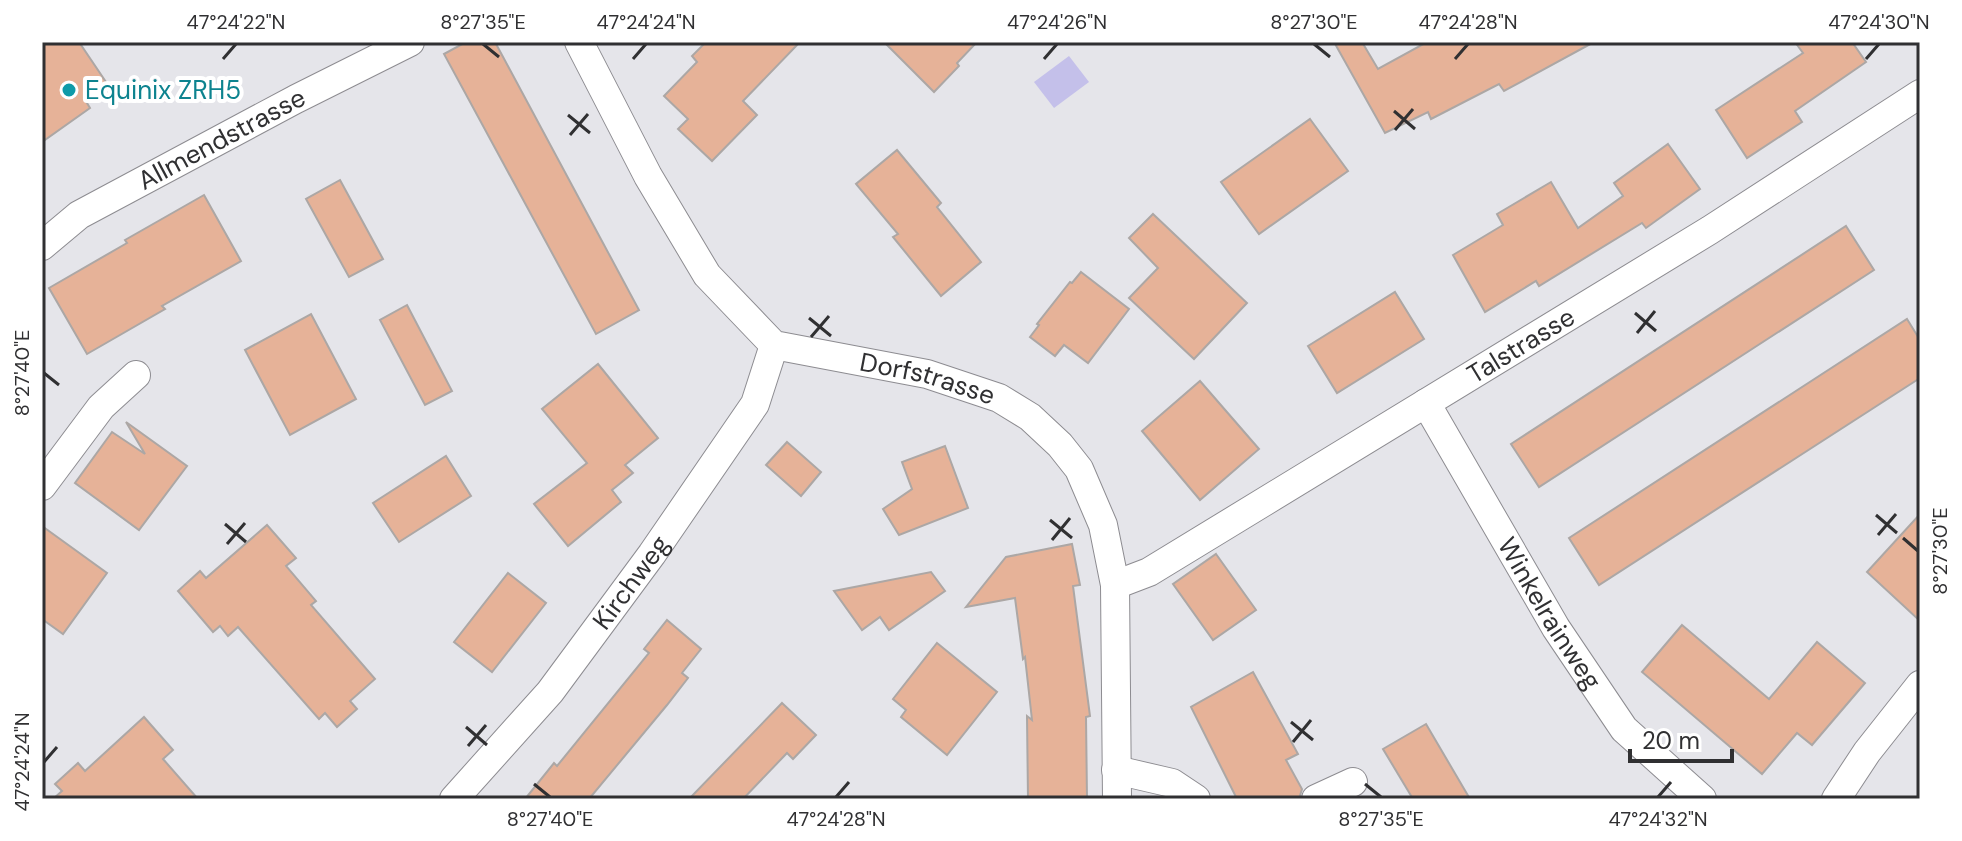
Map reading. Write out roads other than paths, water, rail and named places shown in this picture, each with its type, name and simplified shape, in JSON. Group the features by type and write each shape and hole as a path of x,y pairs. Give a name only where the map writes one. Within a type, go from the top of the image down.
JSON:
{"street":[{"name":"Allmendstrasse","path":"42,246 79,215 410,42"},
{"path":"579,42 648,176 693,254 707,275 774,345"},
{"name":"Talstrasse","path":"1115,585 1149,572 1710,230 1920,94"},
{"name":"Dorfstrasse","path":"774,345 927,374 999,398 1030,417 1060,445 1079,469 1103,525 1115,585 1117,799"},
{"name":"Kirchweg","path":"454,799 550,692 652,554 755,404 774,345"},
{"path":"42,486 101,407 136,375"},
{"name":"Winkelrainweg","path":"1426,403 1556,628 1624,729 1702,799"},
{"path":"1836,799 1867,752 1920,685"},
{"path":"1116,770 1172,783 1196,799"},
{"path":"1316,799 1353,782"}],"place":[{"name":"Equinix ZRH5","path":"69,90"}]}
